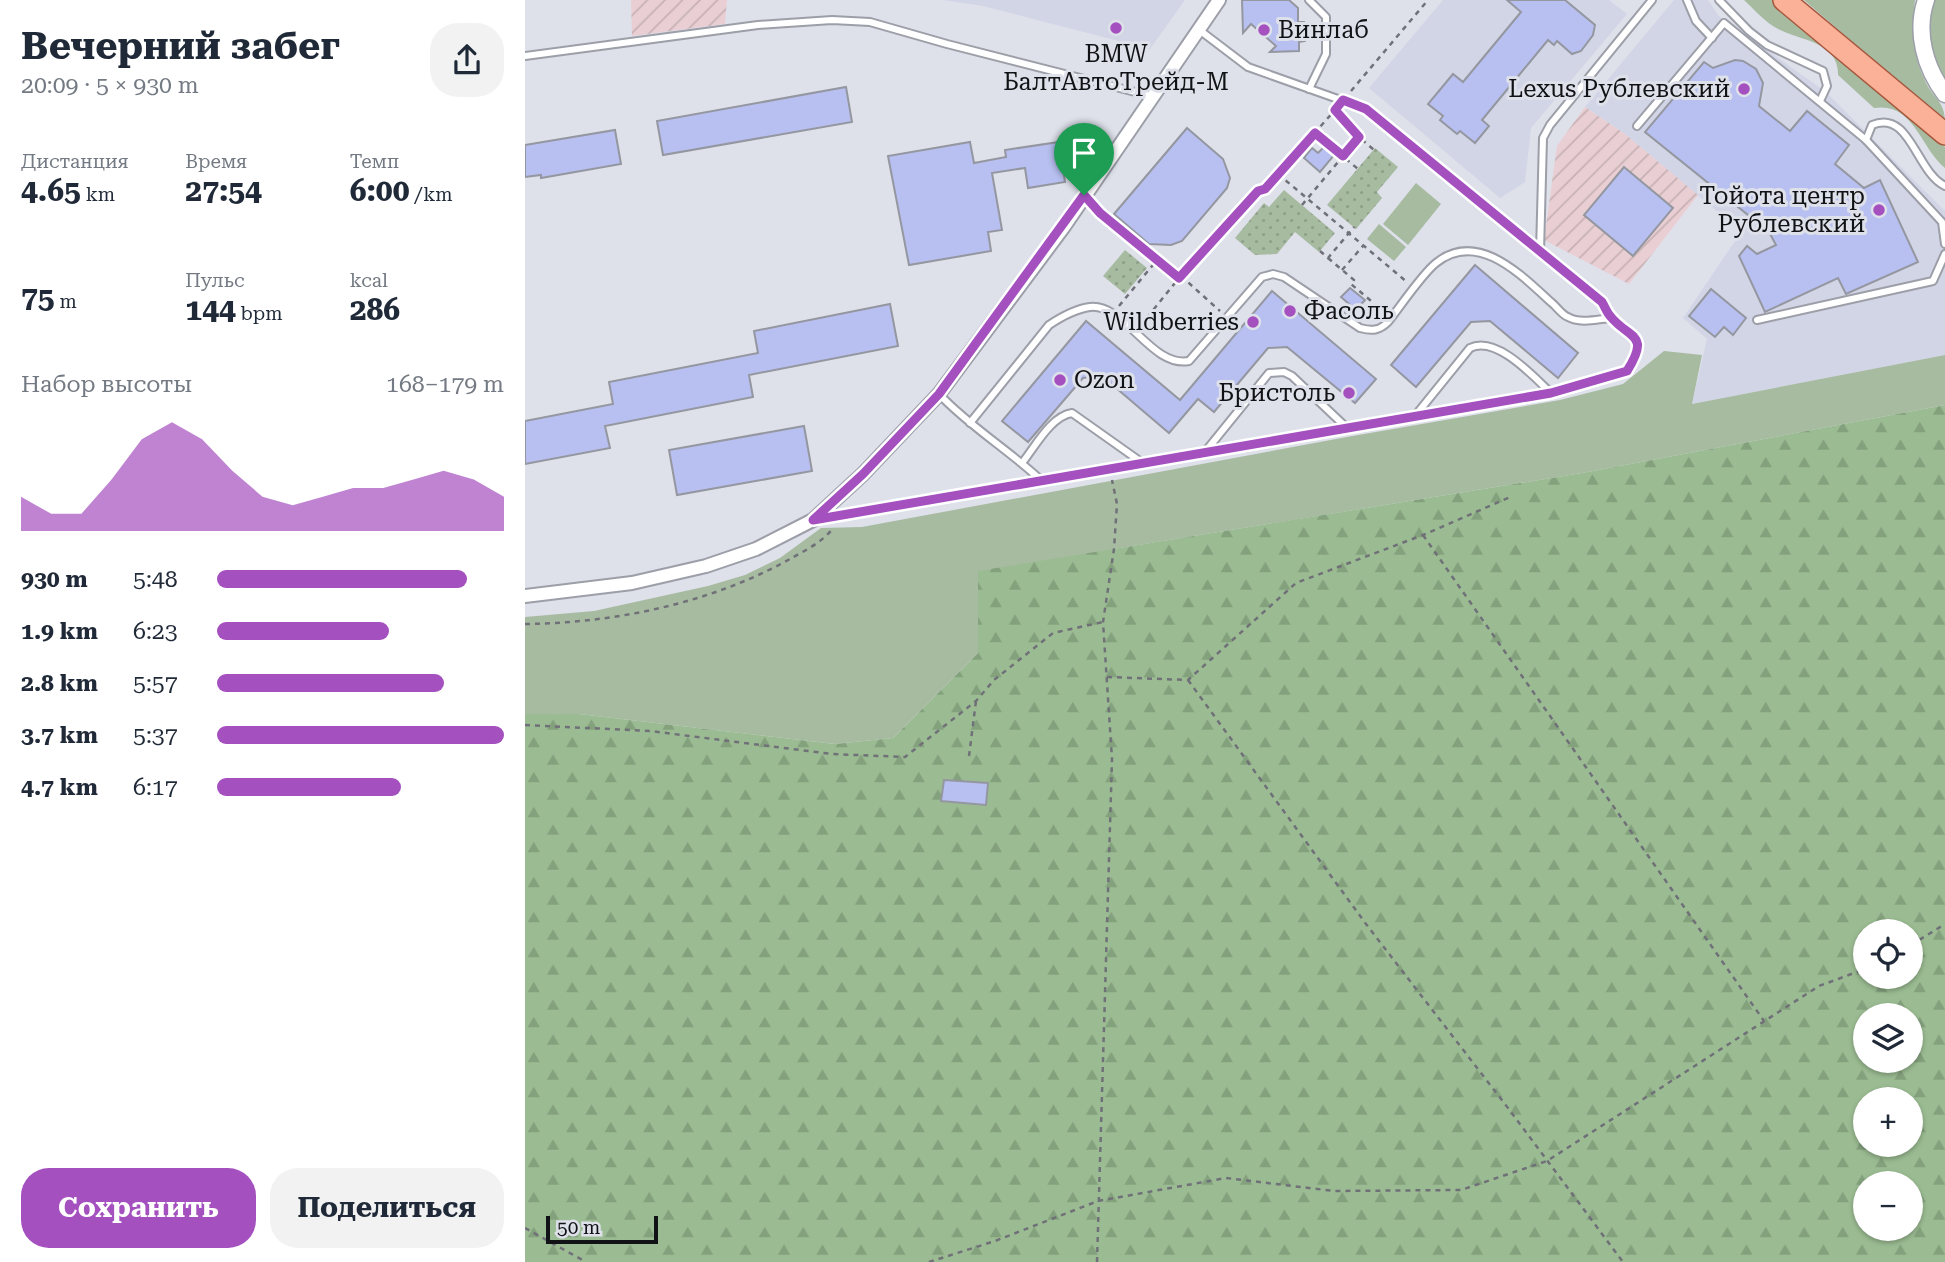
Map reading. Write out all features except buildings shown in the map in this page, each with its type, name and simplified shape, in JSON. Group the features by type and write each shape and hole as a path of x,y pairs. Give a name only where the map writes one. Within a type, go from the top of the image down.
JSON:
{"main road":[{"path":"1784,0 1945,134"}],"street":[{"path":"525,596 632,583 706,566 756,549 813,520 872,465 939,394 1084,195 1219,0"},
{"path":"1926,0 1921,22 1922,42 1928,64 1945,94"}],"lane":[{"path":"1309,0 1326,17 1326,54 1309,89"},
{"path":"1540,252 1543,138 1550,125 1652,0"},
{"path":"1687,0 1696,21 1711,38"},
{"path":"1719,0 1734,18 1767,45 1823,71 1827,86 1820,101"},
{"path":"525,56 758,25 832,20 870,22 1151,96"},
{"path":"1637,126 1724,23 1866,140 1943,222 1945,244"},
{"path":"813,520 1551,393 1627,371 1635,358 1637,346 1634,335 1611,318 1602,302 1366,109 1248,67 1198,29"},
{"path":"1866,140 1872,125 1883,120 1894,123 1929,172 1945,187"},
{"path":"970,424 1049,325 1063,315 1092,306 1113,314 1167,359 1179,363 1189,361 1262,278 1273,274 1284,277 1360,328 1372,331 1382,327 1391,318 1436,263 1455,254 1471,251 1487,254 1508,264 1568,317 1584,321 1611,318"},
{"path":"1757,320 1933,281 1945,254"},
{"path":"1415,416 1469,348 1478,344 1493,347 1508,356 1551,393"},
{"path":"1204,453 1269,373 1292,376 1347,428"},
{"path":"939,394 970,424 1042,481"},
{"path":"1022,463 1056,421 1072,413 1144,464"}],"path":[{"path":"1343,100 1428,0"},
{"path":"1135,332 1180,277 1258,191 1265,189 1335,110 1374,150"},
{"path":"1315,133 1358,169"},
{"path":"1302,205 1359,137"},
{"path":"1278,174 1415,289"},
{"path":"1084,195 1100,213 1228,317"},
{"path":"1328,258 1354,227"},
{"path":"1342,270 1363,245"},
{"path":"1320,251 1354,280 1351,284 1391,318"},
{"path":"1113,314 1157,260"},
{"path":"1097,1262 1112,759 1103,622 1114,549 1117,504 1109,470"},
{"path":"1107,677 1188,680 1297,583 1423,535 1510,497"},
{"path":"525,624 578,621 636,612 702,597 759,576 807,549 830,533 842,515"},
{"path":"1423,535 1764,1021"},
{"path":"525,724 650,731 832,754 905,757 976,701 994,680 1053,633 1103,622"},
{"path":"1188,680 1366,924 1623,1262"},
{"path":"969,756 976,701"},
{"path":"1923,938 1945,924"},
{"path":"929,1262 995,1241 1098,1201 1226,1178 1334,1191 1461,1189 1546,1161 1819,986 1853,973"},
{"path":"525,1228 586,1262"}],"shaded area":[{"path":"631,0 727,0 725,24 632,36"},
{"name":"BMW БалтАвтоТрейд-М","path":"943,0 1185,0 1150,49 983,6"},
{"path":"1443,0 1609,0 1627,14 1531,128 1525,182 1500,198 1369,88"},
{"path":"1674,0 1708,0 1719,16 1826,92 1945,211 1945,355 1692,404 1707,339 1683,318 1737,238 1737,228 1625,134 1585,107"},
{"path":"1585,107 1625,134 1698,195 1629,284 1544,240 1557,146"}],"green space":[{"path":"1744,0 1772,0 1833,48 1945,147 1945,168 1907,119 1887,108 1874,108 1838,75 1836,63 1824,48 1773,26"},
{"path":"1804,0 1915,0 1913,32 1918,63 1926,83 1941,105 1945,122"},
{"path":"1934,0 1945,0 1945,79 1936,61 1929,30"},
{"path":"1375,148 1398,167 1377,192 1382,198 1356,229 1327,205"},
{"path":"1416,183 1441,204 1408,245 1383,224"},
{"path":"1284,190 1335,233 1319,252 1295,232 1277,254 1255,255 1235,238 1264,203 1269,207"},
{"path":"1379,224 1406,247 1394,261 1367,239"},
{"path":"1125,250 1147,268 1125,294 1103,276"},
{"path":"1664,351 1702,355 1692,404 1945,355 1945,405 1582,473 1114,549 978,653 893,738 835,744 579,714 525,714 525,617 594,611 708,586 745,575 780,558 821,528 862,527 1560,400 1623,384"},
{"path":"1945,405 1945,1262 525,1262 525,714 579,714 835,744 893,738 978,653 978,571 1582,473"}],"place":[{"name":"BMW БалтАвтоТрейд-М","path":"1116,28"},
{"name":"Винлаб","path":"1264,30"},
{"name":"Lexus Рублевский","path":"1744,89"},
{"name":"Тойота центр Рублевский","path":"1879,210"},
{"name":"Фасоль","path":"1290,311"},
{"name":"Wildberries","path":"1253,322"},
{"name":"Ozon","path":"1060,380"},
{"name":"Бристоль","path":"1349,393"}],"route":[{"path":"1343,100 1366,109 1602,302 1611,318 1634,335 1637,346 1635,358 1627,371 1551,393 813,520 909,428 939,394 1063,228 1084,195 1100,213 1179,278 1315,133 1343,156 1359,137 1335,110 1343,100"}]}
